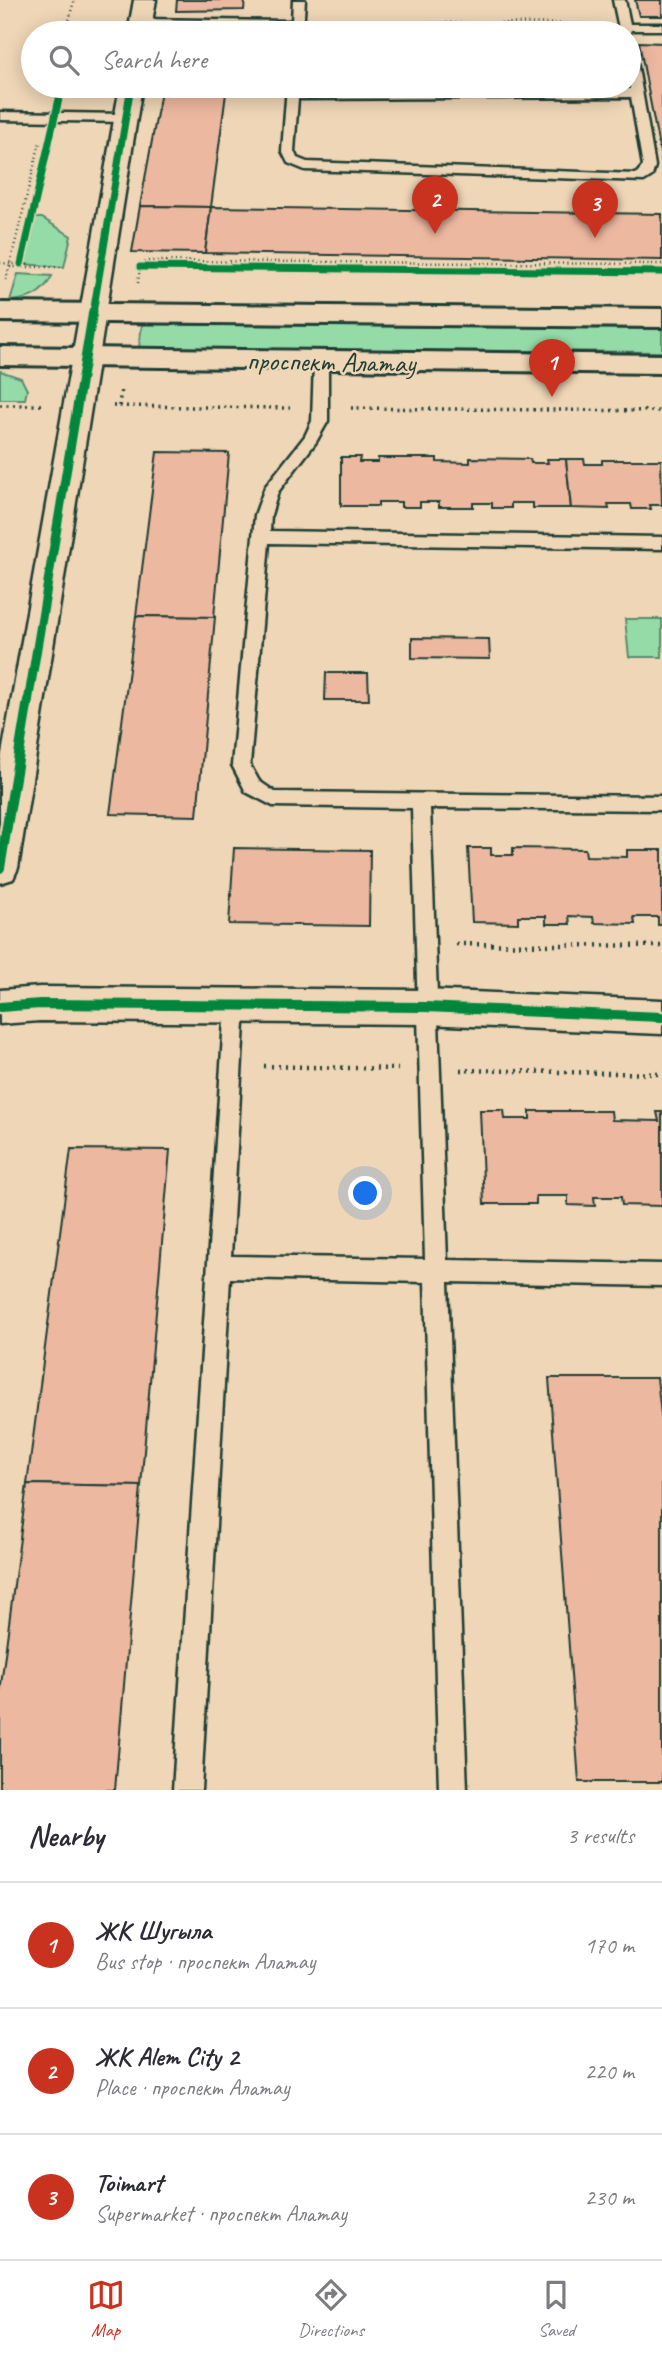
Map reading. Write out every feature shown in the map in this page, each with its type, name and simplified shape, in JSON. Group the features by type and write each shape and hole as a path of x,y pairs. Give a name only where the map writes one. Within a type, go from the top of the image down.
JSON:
{"main road":[{"name":"проспект Алатау","path":"0,312 662,318"},
{"name":"проспект Алатау","path":"0,356 662,364"}],"street":[{"path":"0,868 129,98"},
{"path":"0,1007 40,1003 425,1007 662,1017"}],"lane":[{"path":"298,21 299,0"},
{"path":"619,0 623,21"},
{"path":"142,18 184,21"},
{"path":"641,29 662,27"},
{"path":"291,98 288,151 292,160 305,166 639,178 647,173 649,166 637,98"},
{"path":"0,116 125,118"},
{"path":"321,361 320,421 311,438 271,491 263,515 241,765 246,781 256,792 273,799 662,803"},
{"path":"262,537 662,543"},
{"path":"421,800 425,1007 453,1790"},
{"path":"187,1790 235,1005"},
{"path":"219,1268 662,1275"}],"path":[{"path":"69,21 74,0"},
{"path":"77,21 82,0"},
{"path":"8,265 50,117"},
{"path":"140,267 147,261 662,264"},
{"path":"8,265 64,267"},
{"path":"8,265 39,267"},
{"path":"140,267 662,272"},
{"path":"424,943 662,946"}],"green space":[{"path":"31,218 42,218 71,236 64,267 21,264"},
{"path":"18,274 52,276 35,295 10,301"},
{"path":"142,324 662,329 662,352 139,348"},
{"path":"0,371 21,378 27,390 25,399 0,399"},
{"path":"625,619 662,619 662,657 629,657"}],"building":[{"path":"177,0 245,0 244,10 176,11"},
{"path":"635,0 662,0 662,16 639,16"},
{"path":"641,42 662,43 662,163 641,53"},
{"path":"160,98 225,98 211,207 140,206"},
{"path":"140,206 211,207 205,253 132,252"},
{"path":"211,207 662,214 662,260 205,253"},
{"path":"157,452 229,453 214,617 136,616"},
{"path":"341,457 360,457 359,462 378,462 378,458 437,458 437,462 470,463 470,458 530,459 531,463 548,463 547,459 566,459 571,508 533,508 533,503 511,503 511,508 492,508 492,503 473,503 473,507 439,507 439,502 420,502 420,507 401,507 401,502 378,502 378,506 341,506"},
{"path":"566,459 584,459 585,464 602,464 602,460 661,460 662,505 650,505 651,509 632,509 631,504 608,504 609,509 571,508"},
{"path":"136,616 215,617 197,816 110,814"},
{"path":"412,638 489,639 490,659 412,658"},
{"path":"326,673 368,673 369,700 325,700"},
{"path":"234,848 370,850 369,926 229,924"},
{"path":"468,848 491,848 491,855 513,855 513,848 585,849 586,856 627,857 627,850 662,850 662,925 658,925 658,917 634,917 635,924 594,923 593,917 569,916 570,924 546,924 546,916 518,916 518,923 472,922"},
{"path":"480,1110 504,1110 505,1119 530,1119 530,1111 611,1111 612,1120 659,1121 657,1112 662,1112 662,1206 622,1205 621,1197 594,1197 595,1206 568,1205 568,1196 536,1196 536,1204 484,1204"},
{"path":"71,1149 170,1150 141,1486 27,1484"},
{"path":"549,1378 657,1378 662,1424 662,1782 579,1782"},
{"path":"27,1484 141,1486 115,1790 0,1790 0,1693"}],"cycle path":[{"path":"21,264 59,98"},
{"path":"0,868 129,98"},
{"path":"140,267 662,272"},
{"path":"0,1007 40,1004 425,1007 662,1017"}],"place":[{"name":"ЖК Alem City 2","path":"435,234"},
{"name":"Toimart","path":"595,238"},
{"name":"ЖК Шугыла","path":"552,397"}]}
